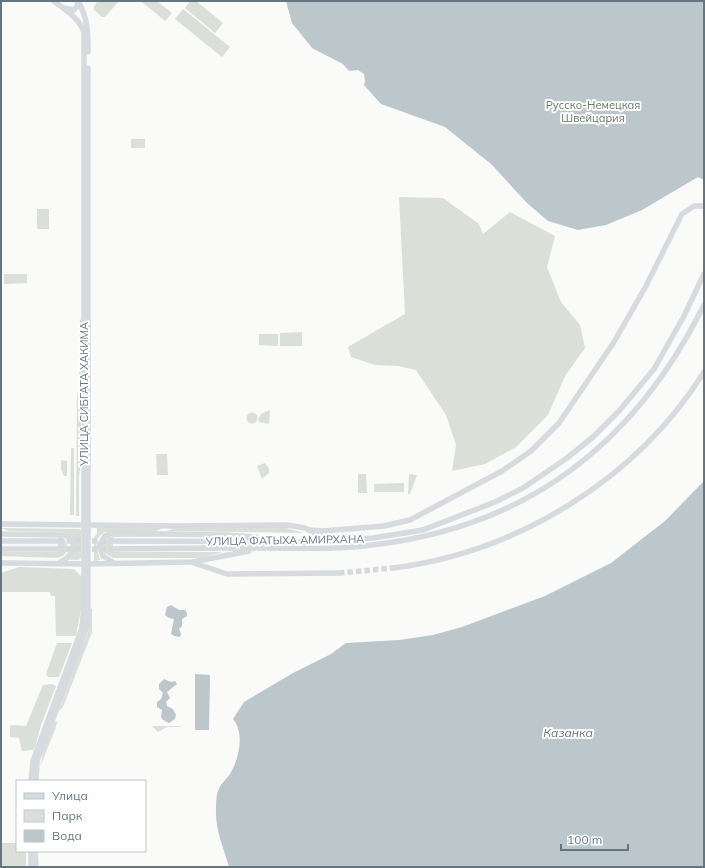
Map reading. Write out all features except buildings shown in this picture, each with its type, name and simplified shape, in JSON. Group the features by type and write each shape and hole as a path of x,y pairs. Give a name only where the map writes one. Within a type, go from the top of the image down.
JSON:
{"main road":[{"name":"УЛИЦА СИБГАТА ХАКИМА","path":"54,1 79,23 84,33 86,524"},
{"name":"УЛИЦА СИБГАТА ХАКИМА","path":"61,7 74,10 78,5 78,1"},
{"name":"УЛИЦА СИБГАТА ХАКИМА","path":"32,780 33,761 82,628 86,524 88,28 84,10 78,1"},
{"path":"1,524 174,526 287,525 309,530 323,531 384,526 410,520 502,471 531,451 559,423 614,342 646,286 682,214 694,206 704,206"},
{"name":"УЛИЦА ФАТЫХА АМИРХАНА","path":"112,541 330,541 391,536 423,530 496,502 542,476 593,437 636,392 654,369 672,339 704,274"},
{"name":"УЛИЦА ФАТЫХА АМИРХАНА","path":"112,548 348,547 399,541 460,527 487,517 519,503 550,485 580,464 611,438 632,416 665,373 704,305"},
{"path":"393,568 438,560 499,541 552,516 604,481 646,443 671,416 704,372"},
{"path":"160,534 174,526"},
{"path":"309,530 330,541"},
{"path":"114,564 106,559 101,552 100,543 105,536 112,533 225,535 279,541"},
{"path":"1,534 58,534 69,537 74,546 72,553 69,557 57,564"},
{"path":"1,541 58,541"},
{"path":"1,548 58,549"},
{"path":"1,563 114,564 192,562 263,548"},
{"path":"192,562 227,574 339,573"},
{"name":"УЛИЦА СИБГАТА ХАКИМА","path":"36,780 37,761 86,628 85,564"},
{"path":"31,852 31,867"},
{"path":"35,852 36,867"}],"green space":[{"path":"98,1 119,1 105,17 102,17 94,10 94,6"},
{"path":"141,1 157,1 172,13 165,21"},
{"path":"190,1 196,1 223,23 215,33 185,8"},
{"path":"183,9 230,47 222,57 175,19"},
{"path":"131,139 145,139 145,148 131,148"},
{"path":"399,197 443,198 479,224 483,234 510,212 555,236 547,267 561,302 580,325 585,348 565,376 548,415 516,447 485,464 452,471 456,445 446,415 416,370 398,366 375,365 351,357 348,347 405,314"},
{"path":"37,209 49,209 49,229 37,229"},
{"path":"4,274 27,274 27,283 4,284"},
{"path":"80,319 81,463 79,476 79,516 76,516 77,396 79,388"},
{"path":"302,332 302,346 280,346 280,333"},
{"path":"259,334 278,334 278,346 259,345"},
{"path":"270,410 269,424 259,422 258,419 261,414"},
{"path":"250,413 254,413 256,414 256,422 250,423 247,420 247,416"},
{"path":"71,448 74,448 74,515 70,515"},
{"path":"156,454 167,454 168,475 157,475"},
{"path":"61,460 67,461 67,476 64,476 61,469"},
{"path":"265,463 269,469 269,473 262,479 257,466"},
{"path":"358,474 366,474 367,493 358,493"},
{"path":"409,474 417,475 410,494 408,494"},
{"path":"404,483 404,492 374,492 374,484"},
{"path":"1,528 79,529 81,530 81,558 78,560 70,560 75,549 75,545 72,538 65,532 9,531"},
{"path":"97,528 164,528 156,531 105,532 100,535 96,542 100,560 94,561 94,537 97,534"},
{"path":"176,528 286,528 304,533 167,531"},
{"path":"113,536 222,537 113,537 113,552 223,552 200,558 113,558 105,553 103,545 107,538"},
{"path":"58,537 65,539 68,550 63,556 57,558 1,556 1,552 58,552"},
{"path":"19,567 74,569 82,577 84,593 76,636 56,636 55,596 51,596 50,592 1,592 1,573"},
{"path":"90,609 92,609 92,632 63,707 59,711 88,632"},
{"path":"57,643 72,643 59,677 48,677 46,674"},
{"path":"52,684 56,686 41,725 35,747 33,750 22,751 19,738 10,737 10,725 26,726 43,685"},
{"path":"55,721 57,722 56,727 40,767 44,748"},
{"path":"152,726 181,727 167,727 158,732"},
{"path":"1,843 16,843 16,852 26,852 26,867 1,867"}],"water":[{"name":"Русско-Немецкая Швейцария","path":"286,1 704,1 704,180 698,177 642,210 606,225 578,230 548,221 527,203 491,164 445,127 381,104 364,85 364,74 358,70 349,71 343,64 312,48 292,23"},
{"name":"Казанка","path":"704,481 704,867 229,867 217,824 216,799 220,787 230,774 236,761 240,739 237,725 233,719 244,702 293,673 331,654 346,643 399,640 433,635 462,627 545,596 611,563 665,521"},
{"path":"171,605 179,610 185,610 187,613 187,616 182,619 182,626 179,629 181,634 180,637 171,634 174,619 165,615 167,607"},
{"path":"195,674 210,675 209,730 195,730"},
{"path":"164,679 171,682 175,681 177,684 167,692 170,698 166,702 167,706 173,709 176,715 175,719 169,723 163,720 161,717 162,710 157,707 157,702 161,699 163,693 159,689 159,684"}],"tunnel":[{"path":"58,541 112,541"},
{"path":"58,549 112,549"},
{"path":"339,573 393,568"}]}
